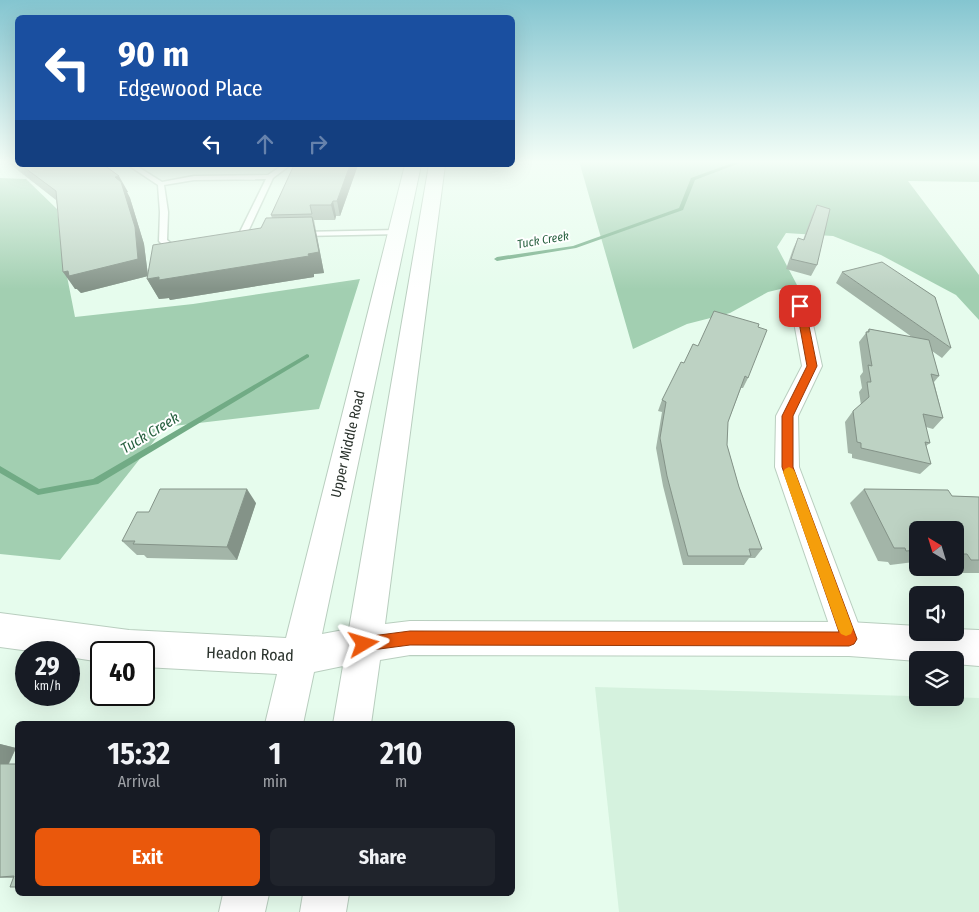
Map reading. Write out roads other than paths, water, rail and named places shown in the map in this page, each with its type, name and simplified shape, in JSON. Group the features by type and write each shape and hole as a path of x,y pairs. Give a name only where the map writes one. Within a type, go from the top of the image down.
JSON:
{"main road":[{"name":"Upper Middle Road","path":"285,721 405,204"},
{"path":"352,721 431,204"},
{"name":"Headon Road","path":"0,630 129,648 299,657 364,644 410,638 849,639 977,653"},
{"path":"242,912 246,896"},
{"path":"323,912 326,896"}],"street":[{"path":"800,306 812,366 787,416 788,467 849,639"}],"lane":[{"path":"163,204 163,241 168,246 175,248 185,247"},
{"path":"241,238 257,204"},
{"path":"289,234 398,232"},
{"path":"231,239 250,236"}],"waterway":[{"name":"Tuck Creek","path":"497,259 574,247 681,209 683,204"},
{"name":"Tuck Creek","path":"0,469 38,492 95,482 307,356"}]}
